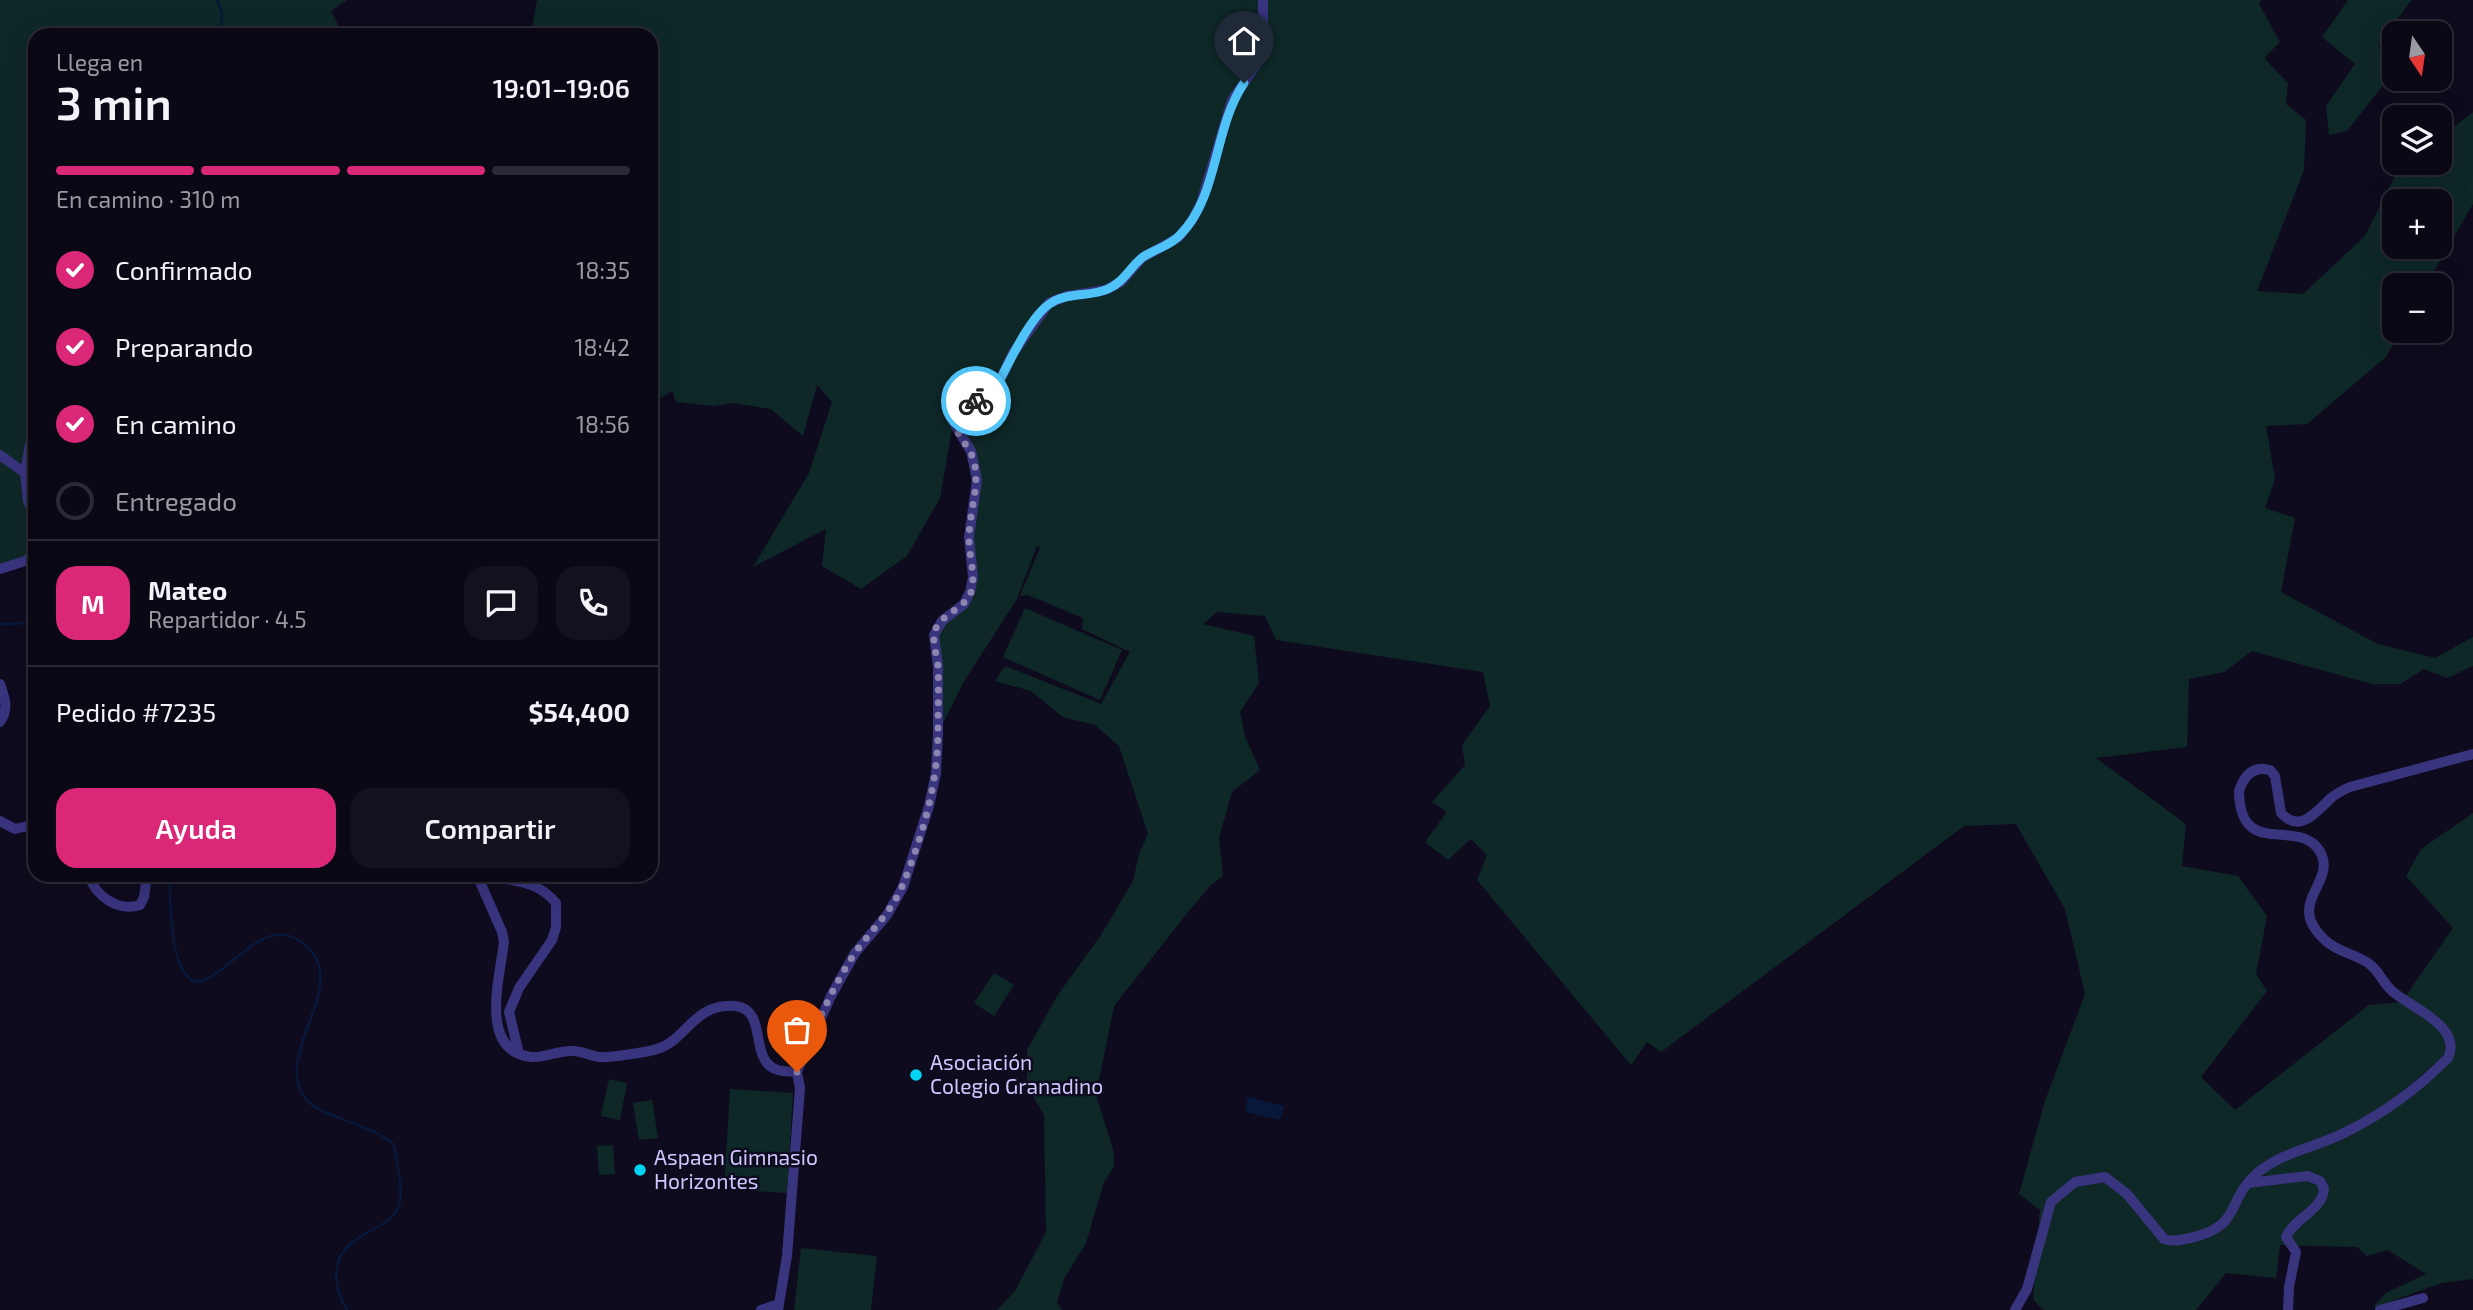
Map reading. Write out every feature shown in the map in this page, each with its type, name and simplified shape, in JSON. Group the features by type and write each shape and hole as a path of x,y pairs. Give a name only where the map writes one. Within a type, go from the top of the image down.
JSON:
{"street":[{"path":"761,1310 778,1307 792,1197 800,1087 797,1072 831,996 855,953 887,915 902,887 929,806 936,773 938,733 938,666 934,635 942,621 964,604 971,592 973,577 969,537 977,480 971,451 953,422 955,411 962,403 985,399 993,393 1013,353 1049,303 1067,296 1105,290 1121,282 1142,258 1179,237 1191,222 1201,203 1232,100 1255,66 1263,48 1264,0"},
{"path":"0,455 25,473"},
{"path":"28,456 25,473 28,501"},
{"path":"0,569 28,559"},
{"path":"0,684 6,703 5,716 0,722"},
{"path":"2015,1310 2027,1290 2051,1202 2075,1182 2105,1177 2127,1194 2156,1231 2173,1242 2206,1235 2221,1227 2231,1216 2248,1183 2257,1173 2284,1156 2347,1132 2394,1103 2444,1062 2451,1051 2446,1033 2440,1025 2391,990 2378,970 2367,962 2335,948 2312,926 2307,915 2323,868 2319,850 2306,839 2263,833 2250,827 2239,799 2242,783 2256,769 2270,770 2275,776 2280,813 2299,822 2315,815 2333,796 2350,787 2473,754"},
{"path":"0,821 15,829 28,827"},
{"path":"91,882 110,902 131,908 140,905 146,882"},
{"path":"480,882 504,942 496,1012 498,1029 503,1043 519,1054 535,1058 572,1051 608,1058 657,1049 706,1012 737,1006 748,1010 753,1017 764,1057 770,1065 775,1069 797,1072"},
{"path":"519,1054 509,1012 519,988 552,940 556,927 556,903 549,894 525,882"},
{"path":"2248,1183 2308,1176 2320,1181 2325,1189 2320,1203 2298,1220 2286,1237 2296,1252 2289,1287 2288,1310"},
{"path":"2380,1310 2423,1298"}],"green space":[{"path":"0,0 347,0 331,11 340,28 28,28 28,461 25,473 28,486 28,557 0,569"},
{"path":"537,0 2261,0 2259,4 2280,42 2264,58 2288,83 2286,104 2306,120 2304,170 2257,291 2303,294 2365,236 2382,202 2382,259 2441,259 2433,273 2382,273 2382,343 2394,343 2386,357 2307,424 2266,426 2275,479 2265,508 2295,518 2281,592 2378,644 2435,658 2473,637 2473,666 2447,678 2424,669 2400,684 2372,684 2252,651 2224,672 2189,679 2187,747 2096,758 2186,824 2182,866 2238,876 2267,916 2256,974 2267,991 2201,1077 2235,1110 2369,1005 2400,1002 2429,1020 2443,1035 2446,1044 2444,1056 2392,1100 2345,1129 2281,1153 2243,1179 2228,1213 2218,1224 2198,1234 2206,1239 2232,1217 2250,1186 2308,1173 2258,1176 2285,1159 2349,1135 2446,1065 2453,1042 2405,997 2453,928 2406,876 2421,849 2473,813 2473,1279 2442,1283 2372,1308 2386,1293 2426,1274 2388,1250 2367,1256 2357,1247 2280,1245 2276,1278 2226,1273 2196,1310 2044,1310 2033,1300 2040,1210 2019,1194 2045,1101 2085,994 2065,909 2016,824 1964,826 1661,1052 1647,1042 1631,1065 1477,880 1487,855 1471,839 1448,860 1425,842 1447,812 1432,802 1465,765 1462,745 1490,706 1483,672 1276,640 1265,616 1217,612 1203,624 1254,636 1259,683 1240,712 1245,737 1260,770 1232,792 1219,838 1223,876 1211,885 1188,912 1114,1006 1096,1095 1114,1153 1114,1167 1104,1182 1086,1243 1064,1279 1057,1302 1062,1310 997,1310 1015,1291 1046,1232 1044,1115 1027,1086 1027,1050 1057,996 1101,935 1133,881 1139,854 1148,834 1119,746 1095,725 1063,717 1031,691 995,681 1005,666 1101,704 1130,652 1082,629 1083,618 1028,595 1020,596 1040,548 1037,546 1017,599 963,683 938,733 934,635 970,592 974,463 953,423 940,498 907,556 861,589 822,566 826,529 753,567 809,473 832,402 817,385 803,436 771,409 733,403 713,406 676,402 672,391 658,398 658,28 532,28"},
{"path":"2348,0 2411,0 2396,21 2382,21 2382,42 2379,46 2382,57 2382,87 2347,131 2329,135 2326,106 2355,64 2322,37"},
{"path":"2473,112 2473,204 2452,240 2452,189 2388,189 2396,175 2452,175 2452,129"},
{"path":"1025,608 1122,650 1100,700 1003,657"},
{"path":"994,973 1014,985 994,1016 974,1003"},
{"path":"609,1079 627,1083 620,1120 601,1116"},
{"path":"730,1089 793,1093 787,1193 724,1189"},
{"path":"652,1100 658,1138 639,1140 633,1103"},
{"path":"613,1145 615,1174 599,1175 597,1146"},
{"path":"801,1248 877,1256 871,1310 794,1310"}],"water":[{"path":"1248,1097 1284,1106 1280,1120 1245,1112"}],"waterway":[{"path":"217,0 222,12 221,28"},
{"path":"0,624 28,623"},
{"path":"169,882 176,951 187,976 196,982 209,978 246,950 271,936 284,935 298,940 315,956 320,974 318,995 298,1059 297,1080 305,1098 312,1105 372,1131 394,1145 401,1187 400,1203 387,1221 349,1245 339,1260 337,1286 347,1310"}],"way so far":[{"path":"797,1072 831,996 855,953 887,915 902,887 929,806 936,773 938,733 938,666 934,635 942,621 964,604 971,592 973,577 969,537 977,480 971,451 953,422 955,411 962,403 976,401"}],"place":[{"name":"Asociación Colegio Granadino","path":"916,1075"},
{"name":"Aspaen Gimnasio Horizontes","path":"640,1170"}],"route":[{"path":"976,401 993,393 1013,353 1049,303 1067,296 1105,290 1121,282 1142,258 1179,237 1201,203 1232,100 1244,83"}]}
